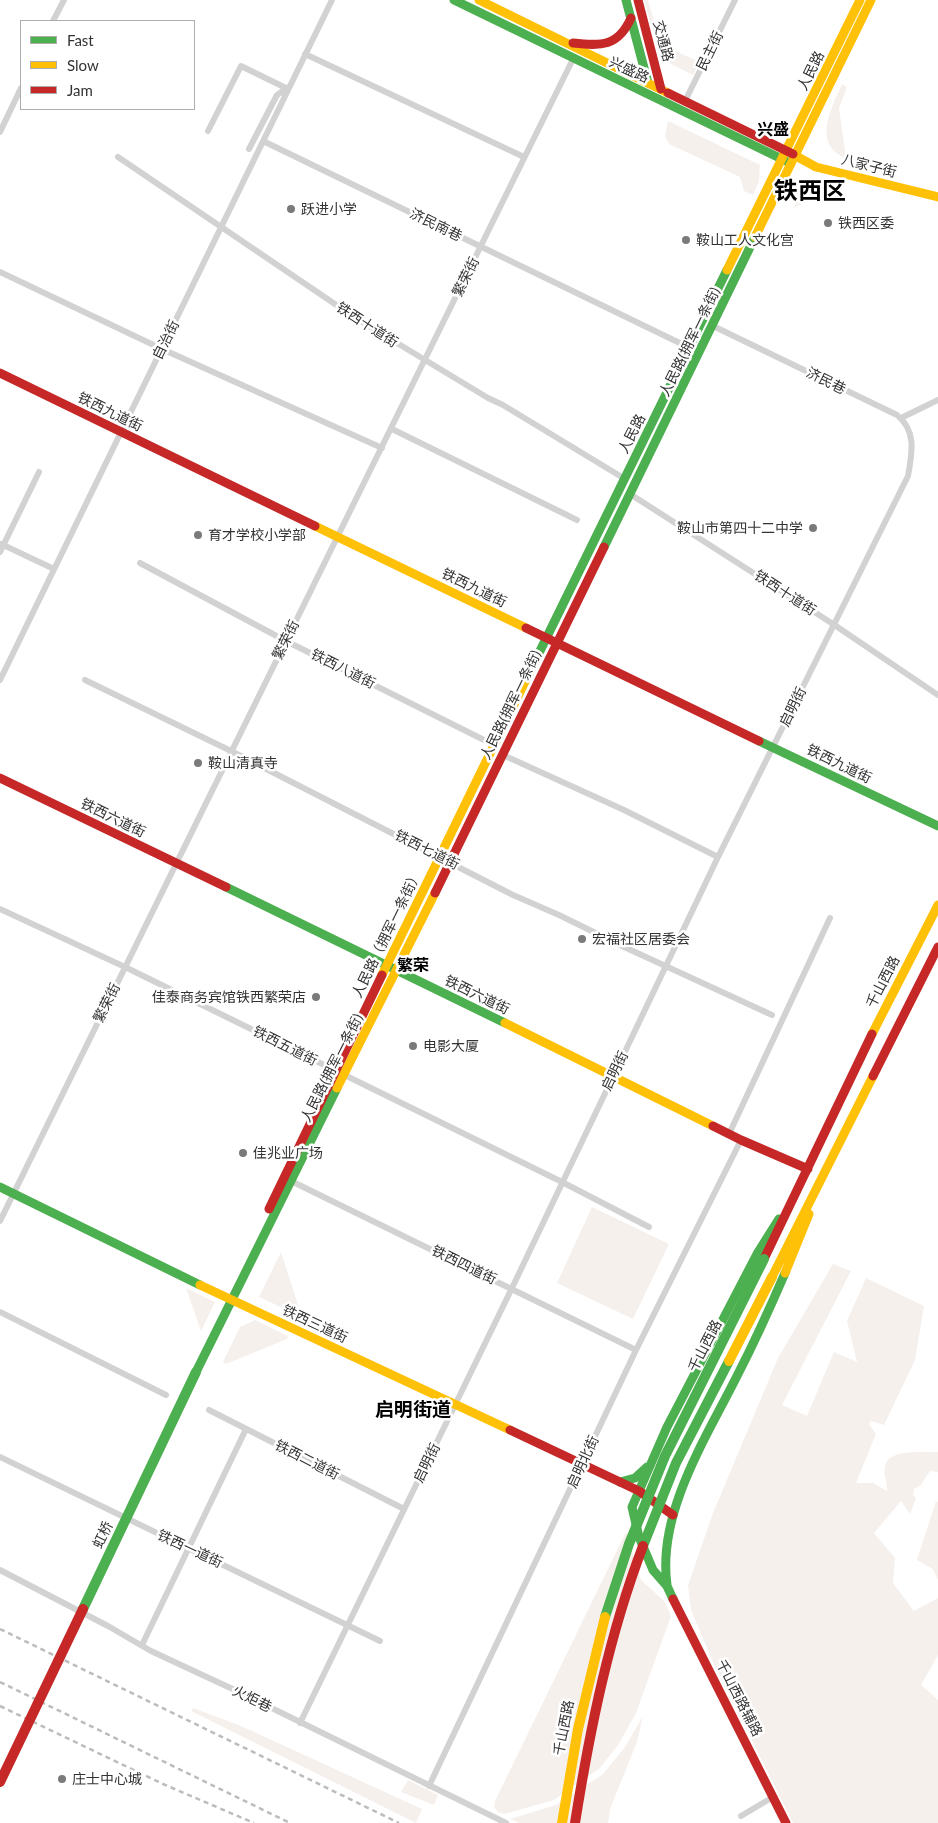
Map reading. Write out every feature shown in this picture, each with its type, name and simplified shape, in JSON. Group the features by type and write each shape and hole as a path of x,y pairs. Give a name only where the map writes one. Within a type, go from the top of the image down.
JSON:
{"main road":[{"name":"兴盛路","path":"454,0 573,59 789,157"},
{"name":"兴盛路","path":"479,0 685,101 789,157"},
{"name":"交通路","path":"626,0 648,83"},
{"name":"交通路","path":"638,0 661,89"},
{"name":"人民路","path":"494,745 551,641 625,480 690,348 789,157 860,0"},
{"name":"人民路","path":"812,121 871,0"},
{"path":"563,42 590,45 604,44 616,40 626,31 631,18"},
{"name":"人民路(拥军一条街)","path":"229,1299 291,1181 339,1073 396,972 451,862 503,755 551,641 630,494 713,326 789,157 812,121"},
{"name":"八家子街","path":"789,157 816,167 938,197"},
{"name":"铁西九道街","path":"0,373 551,641 938,826"},
{"name":"人民路（拥军一条街）","path":"229,1299 339,1073 386,966 441,858 494,745"},
{"name":"铁西六道街","path":"0,778 396,972 613,1075 741,1140 808,1169"},
{"name":"千山西路","path":"562,1823 584,1696 607,1613 631,1539 665,1456 799,1188 869,1039 938,905"},
{"name":"千山西路","path":"576,1823 583,1772 597,1700 643,1544 676,1462 824,1177 882,1056 938,947"},
{"path":"667,1586 664,1560 673,1515 691,1466 749,1352 780,1285 824,1177"},
{"name":"铁西三道街","path":"0,1187 229,1299 639,1491 673,1515"},
{"path":"632,1507 672,1419 757,1254 799,1188"},
{"name":"虹桥","path":"0,1782 229,1299"},
{"path":"655,1456 638,1476 620,1482 629,1494 639,1537 653,1570 667,1586"},
{"name":"千山西路辅路","path":"667,1586 786,1823"}],"street":[{"path":"54,20 64,0"},
{"name":"自治街","path":"0,680 2,669 54,569 332,0"},
{"name":"民主街","path":"685,101 736,0"},
{"path":"306,54 524,157"},
{"name":"繁荣街","path":"0,1221 573,59"},
{"path":"208,131 241,66 288,89"},
{"path":"249,149 277,95 288,89"},
{"path":"0,132 20,90"},
{"name":"济民南巷","path":"263,141 690,348"},
{"name":"铁西十道街","path":"118,156 354,318 503,405 625,480"},
{"path":"0,272 382,448"},
{"name":"济民巷","path":"713,326 901,418"},
{"path":"901,418 938,400"},
{"name":"启明街","path":"300,1723 512,1288 718,857 908,476 912,436 901,418"},
{"path":"392,429 577,520"},
{"path":"39,472 1,547 54,569"},
{"name":"铁西十道街","path":"630,494 833,624 938,695"},
{"name":"铁西八道街","path":"140,563 286,641 494,745"},
{"name":"铁西七道街","path":"84,680 231,751 513,895 772,1016"},
{"path":"503,755 624,810 718,857"},
{"name":"铁西五道街","path":"0,909 125,967 562,1182 649,1227"},
{"path":"729,1134 830,918"},
{"name":"启明北街","path":"430,1786 636,1350 741,1140"},
{"name":"铁西四道街","path":"291,1181 636,1350"},
{"path":"0,1312 166,1396"},
{"name":"铁西二道街","path":"210,1410 404,1509"},
{"path":"142,1645 246,1429"},
{"name":"铁西一道街","path":"0,1457 380,1641"},
{"name":"火炬巷","path":"0,1570 151,1651 506,1823"},
{"path":"741,1816 773,1797"}],"shaded area":[{"path":"644,0 648,0 661,45 700,62 693,75 661,59"},
{"path":"842,84 847,87 839,108 846,158 835,152 829,144 827,135 827,125 833,103"},
{"path":"668,121 760,165 759,181 753,195 744,191 740,177 669,144 665,136"},
{"path":"811,188 830,191 793,208 804,191"},
{"path":"592,1207 669,1244 633,1319 557,1283"},
{"path":"281,1252 302,1317 259,1297"},
{"path":"833,1264 851,1271 782,1405 807,1416 834,1352 857,1362 847,1321 866,1278 924,1306 915,1360 884,1425 871,1421 869,1424 876,1434 856,1483 873,1483 887,1491 885,1467 887,1461 892,1457 907,1453 938,1452 938,1472 930,1471 920,1486 914,1489 913,1495 916,1498 910,1514 901,1501 874,1533 895,1558 893,1583 914,1611 938,1598 938,1655 921,1685 938,1700 938,1823 793,1823 713,1662 691,1610 688,1585 713,1513 778,1358"},
{"path":"186,1288 215,1302 201,1331"},
{"path":"255,1320 288,1336 287,1339 226,1364 223,1362 240,1327"},
{"path":"936,1501 938,1502 938,1580 933,1569 917,1560"},
{"path":"626,1532 641,1580 665,1602 671,1616 636,1713 618,1745 600,1768 554,1800 504,1814 498,1812 494,1807 495,1801"},
{"path":"193,1708 241,1726 422,1809 416,1823 191,1711"},
{"path":"643,1716 637,1742 610,1809 608,1823 519,1823 510,1819 556,1805 603,1774 625,1747"},
{"path":"408,1780 438,1795 434,1805 401,1792"}],"railway":[{"path":"0,1629 399,1823"},
{"path":"0,1682 290,1823"},
{"path":"0,1706 163,1784 254,1823"}],"traffic: fast":[{"path":"454,0 788,162"},
{"path":"626,0 648,83"},
{"path":"604,547 755,237"},
{"path":"538,655 727,270"},
{"path":"759,741 938,826"},
{"path":"226,887 505,1023"},
{"path":"196,1372 337,1088"},
{"path":"0,1187 200,1285"},
{"path":"673,1599 667,1586 653,1570 639,1537 632,1507 667,1427 757,1254 779,1219"},
{"path":"605,1617 629,1544 665,1456 764,1259"},
{"path":"667,1585 666,1558 669,1531 687,1477 750,1351 785,1273"},
{"path":"643,1546 676,1463 729,1361"},
{"path":"83,1609 196,1372"},
{"path":"620,1482 635,1478 647,1467"}],"traffic: slow":[{"path":"479,0 668,93"},
{"path":"727,270 860,0"},
{"path":"755,237 871,0"},
{"path":"796,156 816,167 938,197"},
{"path":"315,526 526,628"},
{"path":"382,975 538,655"},
{"path":"337,1088 435,893"},
{"path":"872,1034 938,905"},
{"path":"505,1023 713,1126"},
{"path":"772,1277 873,1076"},
{"path":"785,1273 809,1214"},
{"path":"729,1361 772,1277"},
{"path":"200,1285 510,1430"},
{"path":"562,1823 578,1729 605,1617"}],"traffic: jam":[{"path":"638,0 661,89"},
{"path":"573,43 600,44 608,42 620,35 631,18"},
{"path":"668,93 793,154"},
{"path":"0,373 315,526"},
{"path":"435,893 604,547"},
{"path":"526,628 759,741"},
{"path":"0,778 226,887"},
{"path":"873,1076 938,947"},
{"path":"269,1209 382,975"},
{"path":"764,1259 872,1034"},
{"path":"713,1126 808,1169"},
{"path":"510,1430 639,1491 673,1515"},
{"path":"575,1823 587,1753 610,1648 643,1546"},
{"path":"673,1599 786,1823"},
{"path":"0,1782 83,1609"}],"place":[{"name":"跃进小学","path":"291,209"},
{"name":"铁西区委","path":"828,223"},
{"name":"鞍山工人文化宫","path":"686,240"},
{"name":"鞍山市第四十二中学","path":"813,528"},
{"name":"育才学校小学部","path":"198,535"},
{"name":"鞍山清真寺","path":"198,763"},
{"name":"宏福社区居委会","path":"582,939"},
{"name":"佳泰商务宾馆铁西繁荣店","path":"316,997"},
{"name":"电影大厦","path":"413,1046"},
{"name":"佳兆业广场","path":"243,1153"},
{"name":"庄士中心城","path":"62,1779"}],"district":[{"name":"兴盛","path":"773,130"},
{"name":"铁西区","path":"810,191"},
{"name":"繁荣","path":"413,966"},
{"name":"启明街道","path":"413,1410"}]}
